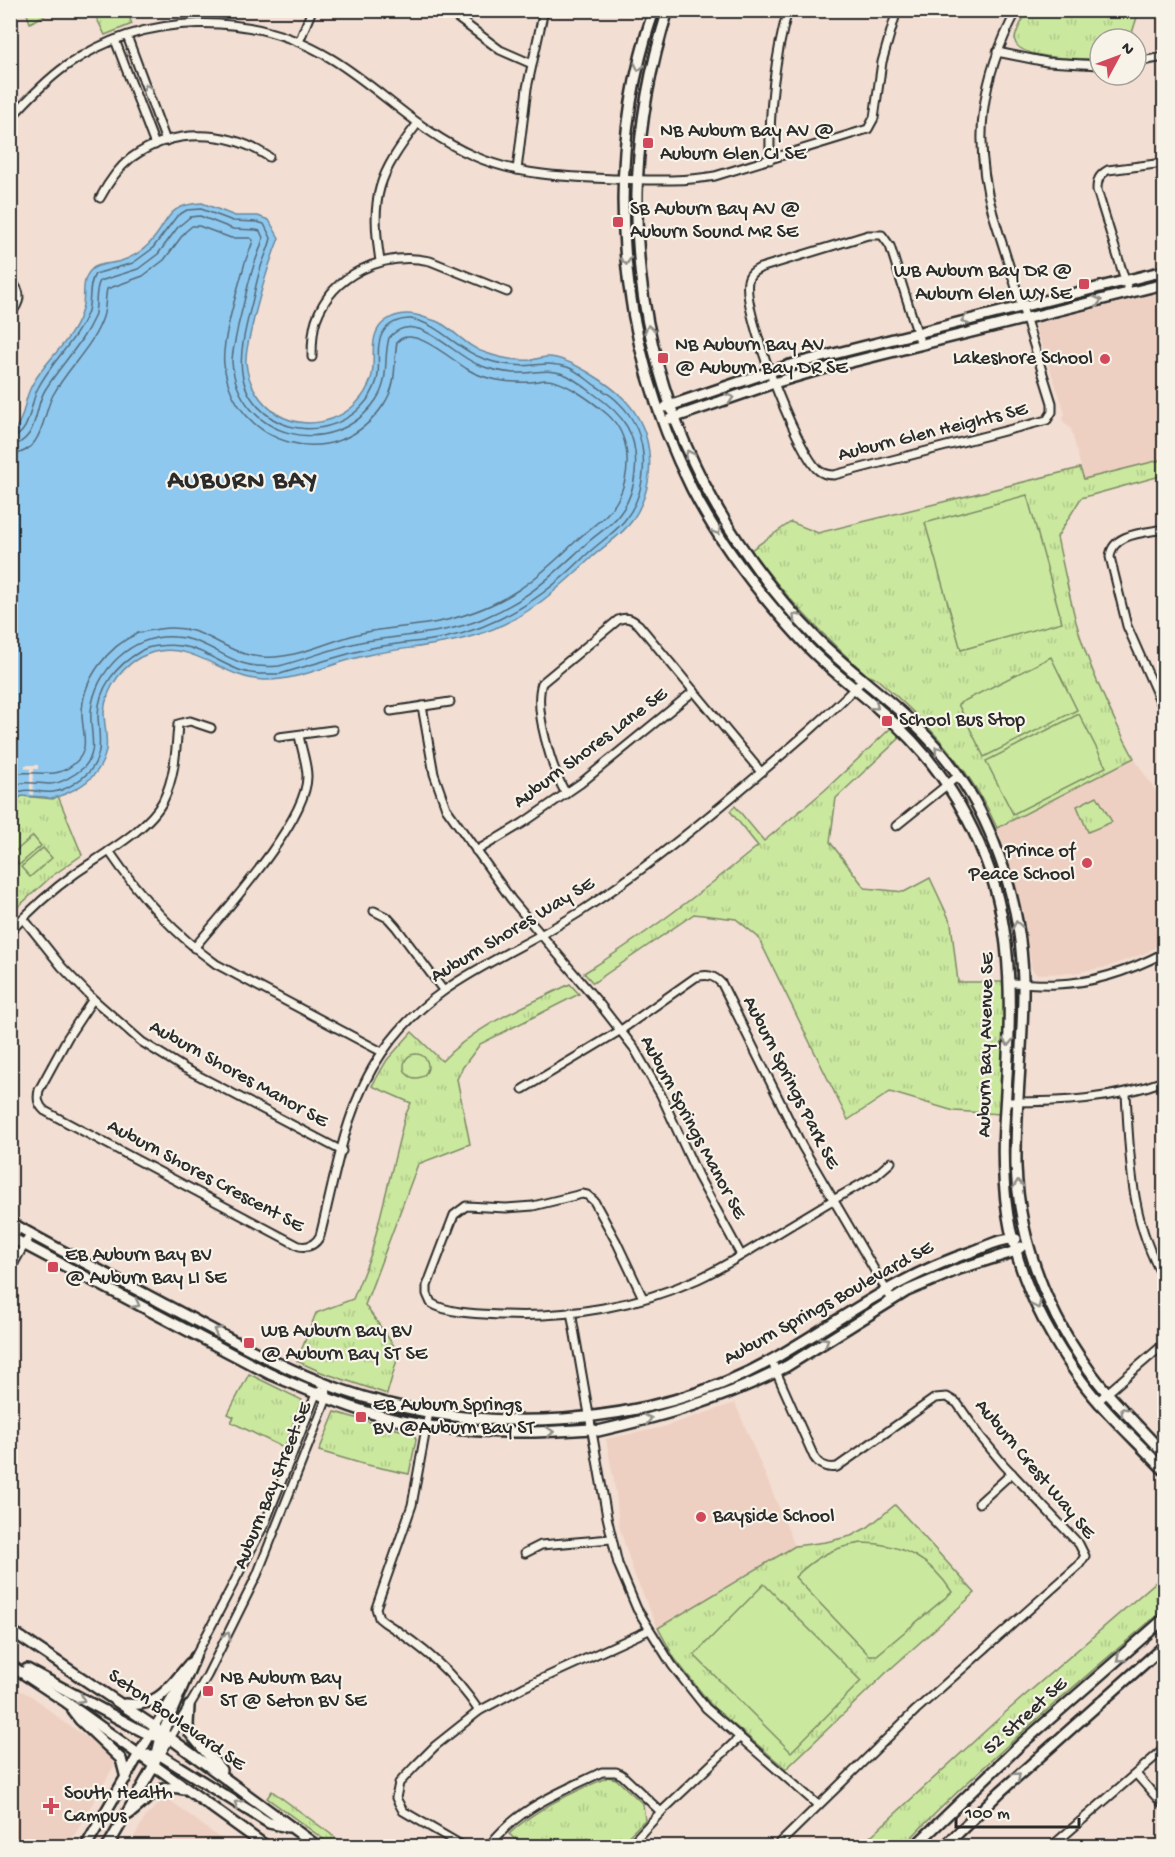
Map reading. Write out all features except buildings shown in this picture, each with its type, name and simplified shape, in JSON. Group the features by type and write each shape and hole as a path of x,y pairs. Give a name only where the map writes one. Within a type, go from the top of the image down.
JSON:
{"street":[{"path":"299,42 312,10"},
{"path":"447,10 500,50 532,64"},
{"path":"517,170 532,64 544,10"},
{"name":"Auburn Bay Avenue SE","path":"654,10 633,93 624,179 624,243 628,282 641,354 658,410 692,490 742,570 769,604 812,651 909,737 931,762 963,810 987,864 1004,928 1010,983 1004,1131 1005,1174 1012,1239 1029,1288 1049,1329 1081,1379 1098,1401 1164,1470"},
{"name":"Auburn Bay Avenue SE","path":"668,10 648,85 638,152 637,242 644,305 652,343 674,418 703,483 734,538 753,565 794,615 826,649 915,725 939,751 979,809 1004,868 1021,946 1023,983 1016,1170 1021,1215 1027,1241 1054,1313 1078,1352 1107,1394 1164,1454"},
{"path":"770,160 772,86 778,48 788,10"},
{"path":"10,119 36,89 88,52 127,36 163,27 216,23 256,28 299,42 345,68 418,123 474,157 517,170 554,176 664,181 700,179 864,131 870,126 874,118 882,62 897,10"},
{"path":"1017,10 997,52 990,74 983,109 981,153 988,195 1026,319"},
{"path":"127,36 166,141"},
{"path":"115,40 155,146"},
{"path":"997,52 1047,62 1088,64"},
{"path":"1148,60 1164,57"},
{"path":"380,261 375,206 380,186 398,149 418,123"},
{"path":"100,198 108,184 130,159 166,141 195,136 222,137 246,144 269,157"},
{"path":"1129,293 1097,190 1098,180 1101,174 1108,170 1164,163"},
{"path":"774,383 752,309 748,281 752,272 868,235 882,236 891,246 921,345"},
{"path":"312,357 316,321 329,296 359,271 380,261 401,258 429,261 507,292"},
{"path":"658,410 769,371 1164,271"},
{"path":"10,281 18,289 20,298 18,305 10,315"},
{"path":"663,423 774,383 1164,284"},
{"name":"Auburn Glen Heights SE","path":"774,383 814,466 824,474 834,475 937,450 1042,423 1051,415 1052,403 1026,319"},
{"path":"1164,529 1119,539 1111,549 1110,557 1128,626 1164,710"},
{"path":"566,794 550,758 539,691 547,678 618,620 629,618 639,625 761,772"},
{"name":"Auburn Shores Way SE","path":"382,1052 410,1018 443,990 462,977 582,911 659,857 810,731 863,680"},
{"name":"Auburn Shores Lane SE","path":"476,851 566,794 694,691"},
{"path":"391,711 450,702"},
{"name":"Auburn Springs Manor SE","path":"422,706 439,793 453,819 540,936 621,1030 655,1084 708,1194 741,1255"},
{"path":"10,932 60,885 110,851 156,813 170,786 178,724 190,721 212,728"},
{"path":"279,737 333,730"},
{"path":"194,948 273,851 288,828 307,777 299,735"},
{"path":"896,826 958,776"},
{"path":"110,851 127,877 160,917 194,948 216,964 382,1052"},
{"path":"375,911 388,918 396,927 443,990"},
{"name":"Auburn Shores Manor SE","path":"23,918 62,967 126,1030 155,1051 342,1151"},
{"path":"1010,983 1058,984 1110,976 1164,953"},
{"name":"Auburn Springs Park SE","path":"621,1030 696,977 708,975 717,979 722,984 802,1146 892,1300"},
{"name":"Auburn Shores Crescent SE","path":"93,999 68,1037 39,1090 39,1103 45,1112 298,1246 312,1245 320,1236 354,1104 382,1052"},
{"path":"523,1089 621,1030"},
{"path":"1006,1102 1076,1101 1126,1094 1164,1082"},
{"path":"1126,1094 1132,1189 1140,1222 1164,1278"},
{"path":"643,1298 594,1201 587,1195 577,1194 532,1206 506,1209 466,1206 454,1215 427,1286 427,1294 431,1303 441,1308 482,1314 571,1312 643,1298 699,1278 741,1255 875,1176 891,1162"},
{"path":"11,1240 15,1225"},
{"name":"Auburn Springs Boulevard SE","path":"15,1225 269,1359 359,1396 466,1418 590,1423 598,1431 648,1420 719,1397 776,1371 892,1300 959,1269 1016,1251 1027,1241"},
{"path":"10,1269 31,1233"},
{"name":"Auburn Springs Boulevard SE","path":"11,1240 270,1374 316,1394 375,1414 426,1425 491,1432 541,1433 590,1423 697,1392 737,1377 771,1360 885,1289 930,1266 1012,1239 1027,1241"},
{"path":"571,1312 612,1539 628,1588 649,1630 689,1689 706,1708 818,1805"},
{"path":"1098,1401 1164,1344"},
{"name":"Auburn Crest Way SE","path":"771,1360 813,1457 825,1467 837,1467 935,1398 942,1396 953,1399 980,1436 1083,1550 1083,1560 932,1695 777,1846"},
{"name":"Auburn Bay Street SE","path":"152,1731 195,1657 265,1523 316,1394 326,1384"},
{"name":"Auburn Bay Street SE","path":"165,1736 189,1706 207,1676 257,1575 327,1398 326,1384"},
{"path":"429,1412 412,1505 376,1608 379,1618 417,1644 443,1666 479,1711"},
{"path":"979,1503 1012,1473"},
{"path":"525,1553 541,1545 612,1539"},
{"name":"52 Street SE","path":"915,1846 1020,1745 1164,1619"},
{"name":"Seton Boulevard SE","path":"10,1630 122,1704 152,1731"},
{"path":"463,1846 403,1810 396,1798 399,1783 435,1746 479,1711 524,1687 649,1630"},
{"name":"52 Street SE","path":"945,1846 1001,1791 1164,1646"},
{"path":"122,1704 136,1705 156,1700 195,1657"},
{"path":"108,1846 154,1766 195,1657"},
{"path":"10,1664 21,1666 165,1736"},
{"path":"10,1664 266,1846"},
{"path":"66,1702 80,1720 121,1759 126,1778"},
{"path":"189,1706 189,1732 233,1783"},
{"path":"86,1846 152,1731"},
{"name":"Seton Boulevard SE","path":"165,1736 317,1846"},
{"path":"629,1846 661,1812 739,1738"},
{"path":"1055,1846 1164,1749"},
{"path":"139,1755 158,1755 269,1823 291,1827"},
{"path":"489,1846 510,1822 525,1811 602,1772 609,1771 622,1775 661,1812"},
{"path":"1136,1774 1164,1806"},
{"path":"125,1817 159,1789 174,1787 189,1791"}],"shaded area":[{"name":"Lakeshore School","path":"1164,292 1164,459 1084,479 1071,429 1062,420 1065,414 1062,403 1034,324"},
{"name":"Prince of Peace School","path":"1134,758 1164,804 1164,942 1146,953 1107,967 1073,973 1037,974 1032,970 1023,911 997,828"},
{"name":"Bayside School","path":"735,1403 795,1546 658,1628 634,1574 619,1526 616,1493 606,1439 660,1428"},
{"name":"South Health Campus","path":"10,1685 33,1697 65,1723 103,1747 114,1766 68,1846 11,1846"},
{"path":"166,1797 230,1846 129,1846 146,1816"}],"green space":[{"path":"26,10 53,11 30,23"},
{"path":"1028,10 1139,11 1134,27 1088,27 1088,59 1039,55 1019,47 1015,41"},
{"path":"93,11 127,11 132,24 105,35"},
{"path":"1164,459 1164,475 1081,498 1057,537 1076,622 1087,657 1134,758 997,828 974,785 946,747 895,695 877,679 867,675 820,631 777,584 751,550 791,522 818,533 1080,468 1084,479"},
{"path":"1027,495 1062,622 961,650 925,523"},
{"path":"1051,657 1077,710 984,757 958,704"},
{"path":"1079,714 1106,767 1013,814 986,761"},
{"path":"892,727 902,736 836,798 830,842 865,888 904,892 930,878 951,923 958,982 1005,982 1001,1114 954,1111 890,1092 848,1120 758,937 736,919 694,914 593,983 584,973 673,912 758,846 730,811 735,806 764,841 825,790"},
{"path":"22,796 53,799 58,796 82,855 52,876 11,913 11,804"},
{"path":"1097,796 1112,822 1088,832 1077,806"},
{"path":"33,836 41,846 19,865 11,855"},
{"path":"43,848 52,858 30,877 21,867"},
{"path":"570,984 579,994 480,1044 457,1079 470,1144 418,1164 365,1305 399,1353 387,1394 321,1372 297,1361 316,1313 353,1299 371,1254 405,1116 411,1103 372,1086 387,1060 412,1032 442,1061 455,1048 486,1027"},
{"path":"416,1054 425,1057 428,1066 425,1075 416,1078 407,1075 404,1066 407,1057"},
{"path":"249,1374 302,1400 284,1448 231,1422 234,1417 228,1414"},
{"path":"335,1412 414,1433 416,1440 409,1474 319,1451"},
{"path":"895,1505 975,1593 887,1672 786,1769 712,1706 675,1659 658,1628 795,1546 851,1536 868,1527"},
{"path":"862,1543 890,1546 914,1555 935,1570 952,1592 877,1655 869,1655 795,1577 826,1554"},
{"path":"1164,1575 1164,1609 998,1754 903,1846 860,1846 1007,1711"},
{"path":"764,1584 861,1681 791,1752 694,1655"},
{"path":"608,1777 616,1779 643,1804 645,1820 618,1846 523,1846 509,1834 543,1808"},
{"path":"272,1791 347,1846 333,1846 267,1798"}],"water":[{"path":"202,203 235,216 258,216 269,220 279,238 259,298 246,358 249,378 256,392 277,414 304,423 332,419 345,412 365,392 371,379 374,341 380,327 385,321 398,315 413,314 440,323 474,348 486,353 520,360 556,358 589,372 610,387 625,400 643,428 650,459 646,491 640,507 628,526 563,584 519,616 485,632 441,643 368,655 277,680 249,678 179,651 164,650 139,658 124,670 108,694 104,712 106,750 101,765 92,777 81,786 60,796 50,798 22,796 11,804 11,435 20,422 32,385 67,339 78,320 83,304 86,279 91,270 97,266 121,261 142,250 155,237 174,211 189,204"}],"pier":[{"path":"25,765 38,765 38,769 34,769 33,795 30,794 30,769 25,768"}],"place":[{"name":"NB Auburn Bay AV @ Auburn Glen CI SE","path":"648,143"},
{"name":"SB Auburn Bay AV @ Auburn Sound MR SE","path":"618,222"},
{"name":"WB Auburn Bay DR @ Auburn Glen WY SE","path":"1084,284"},
{"name":"NB Auburn Bay AV @ Auburn Bay DR SE","path":"663,358"},
{"name":"Lakeshore School","path":"1105,359"},
{"name":"School Bus Stop","path":"887,721"},
{"name":"Prince of Peace School","path":"1087,863"},
{"name":"EB Auburn Bay BV @ Auburn Bay LI SE","path":"53,1267"},
{"name":"WB Auburn Bay BV @ Auburn Bay ST SE","path":"249,1343"},
{"name":"EB Auburn Springs BV @Auburn Bay ST","path":"361,1417"},
{"name":"Bayside School","path":"701,1517"},
{"name":"NB Auburn Bay ST @ Seton BV SE","path":"208,1691"},
{"name":"South Health Campus","path":"51,1806"}],"district":[{"name":"AUBURN BAY","path":"243,482"}]}
